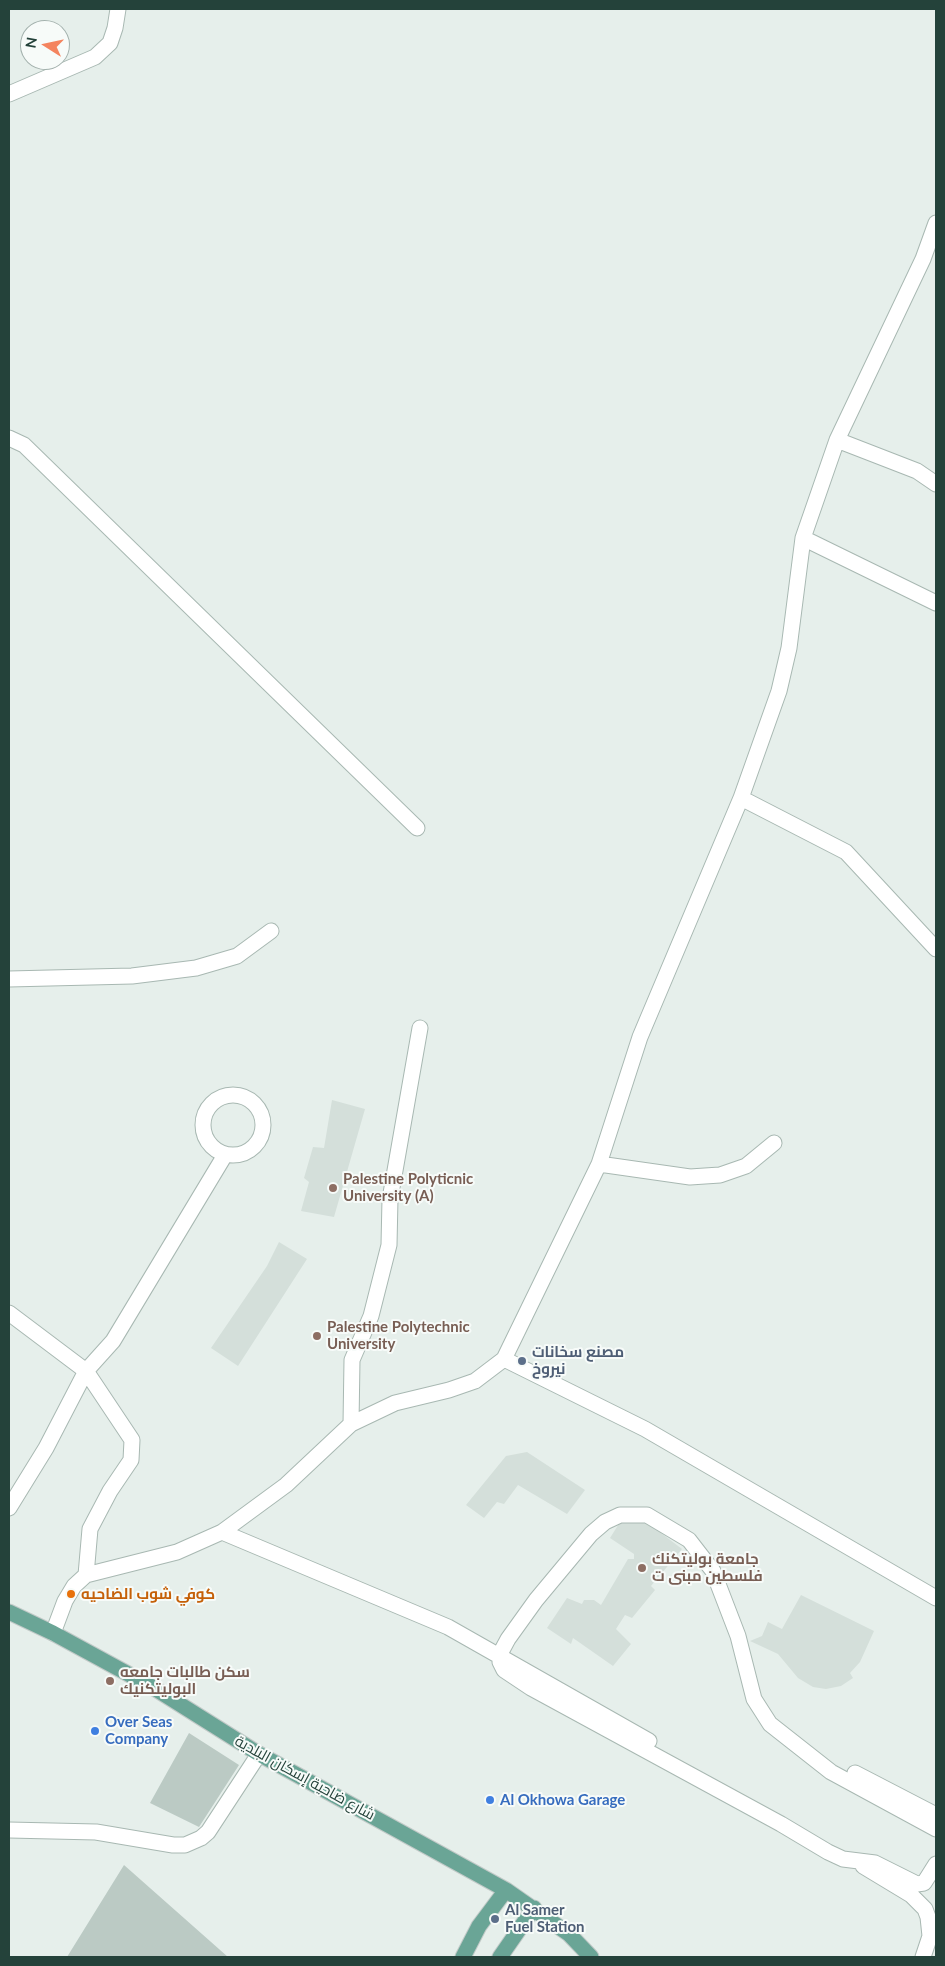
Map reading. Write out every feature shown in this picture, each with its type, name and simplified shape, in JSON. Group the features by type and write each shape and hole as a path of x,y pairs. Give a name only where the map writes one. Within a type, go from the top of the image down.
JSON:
{"main road":[{"name":"شارع ضاحية إسكان البلدية","path":"9,1612 53,1633 154,1688 259,1754 506,1890 569,1934 592,1957"},
{"path":"462,1957 479,1926 506,1890"},
{"path":"500,1957 534,1908"}],"street":[{"path":"9,94 96,57 110,42 115,28 118,9"},
{"path":"53,1633 65,1601 74,1586 86,1576 177,1552 222,1532 286,1485 351,1424 395,1403 475,1382 504,1359 599,1164 619,1096 640,1037 741,798 779,692 789,648 803,538 837,440 923,259 936,223"},
{"path":"9,438 24,445 417,828"},
{"path":"837,440 917,472 936,484"},
{"path":"803,538 936,603"},
{"path":"741,798 846,852 936,949"},
{"path":"9,979 132,976 196,968 237,956 271,931"},
{"path":"351,1424 352,1360 371,1316 389,1245 390,1199 420,1028"},
{"path":"223,1096 242,1096 258,1108 263,1117 264,1128 261,1138 246,1153 235,1156 225,1155 209,1144 204,1135 204,1116 215,1100 223,1096"},
{"path":"599,1164 690,1177 720,1175 746,1166 774,1143"},
{"path":"9,1508 46,1448 86,1371 113,1341 225,1155"},
{"path":"9,1312 86,1371 132,1440 131,1460 110,1491 90,1529 86,1576"},
{"path":"504,1359 645,1429 936,1598"},
{"path":"500,1657 508,1639 521,1620 591,1534 605,1522 620,1515 647,1515 689,1540 713,1570 738,1636 754,1699 770,1724 831,1772 936,1829"},
{"path":"222,1532 448,1627 852,1860 919,1901 928,1917 930,1926 930,1936 923,1957"},
{"path":"9,1830 96,1832 173,1845 185,1845 201,1838 208,1832 259,1754"},
{"path":"855,1773 936,1816"},
{"path":"852,1860 876,1863 917,1884 924,1883 936,1864"}],"shaded area":[{"path":"332,1100 365,1109 334,1217 301,1211 309,1182 304,1178 313,1147 324,1148"},
{"path":"279,1242 307,1259 238,1366 211,1348 267,1266"},
{"path":"527,1452 585,1490 567,1514 518,1485 504,1504 497,1502 484,1518 466,1505 506,1456"},
{"path":"625,1514 640,1523 648,1518 662,1528 661,1533 682,1549 651,1586 655,1590 632,1618 625,1615 616,1629 631,1644 613,1666 573,1638 571,1644 547,1628 567,1598 582,1604 584,1600 594,1600 601,1605 628,1559 634,1559 634,1554 610,1538"},
{"path":"801,1595 874,1631 860,1662 850,1673 853,1678 841,1686 826,1689 813,1687 798,1678 778,1654 750,1641 762,1636 768,1622 782,1629"}],"building":[{"path":"189,1733 239,1765 199,1827 150,1803"},
{"path":"124,1865 228,1957 67,1957"}],"place":[{"name":"Palestine Polyticnic University (A)","path":"333,1188"},
{"name":"Palestine Polytechnic University","path":"317,1336"},
{"name":"مصنع سخانات نيروخ","path":"522,1361"},
{"name":"جامعة بوليتكنك فلسطين مبنى ت","path":"642,1568"},
{"name":"كوفي شوب الضاحيه","path":"71,1594"},
{"name":"سكن طالبات جامعه البوليتكنيك","path":"110,1681"},
{"name":"Over Seas Company","path":"95,1731"},
{"name":"Al Okhowa Garage","path":"490,1800"},
{"name":"Al Samer Fuel Station","path":"495,1919"}]}
